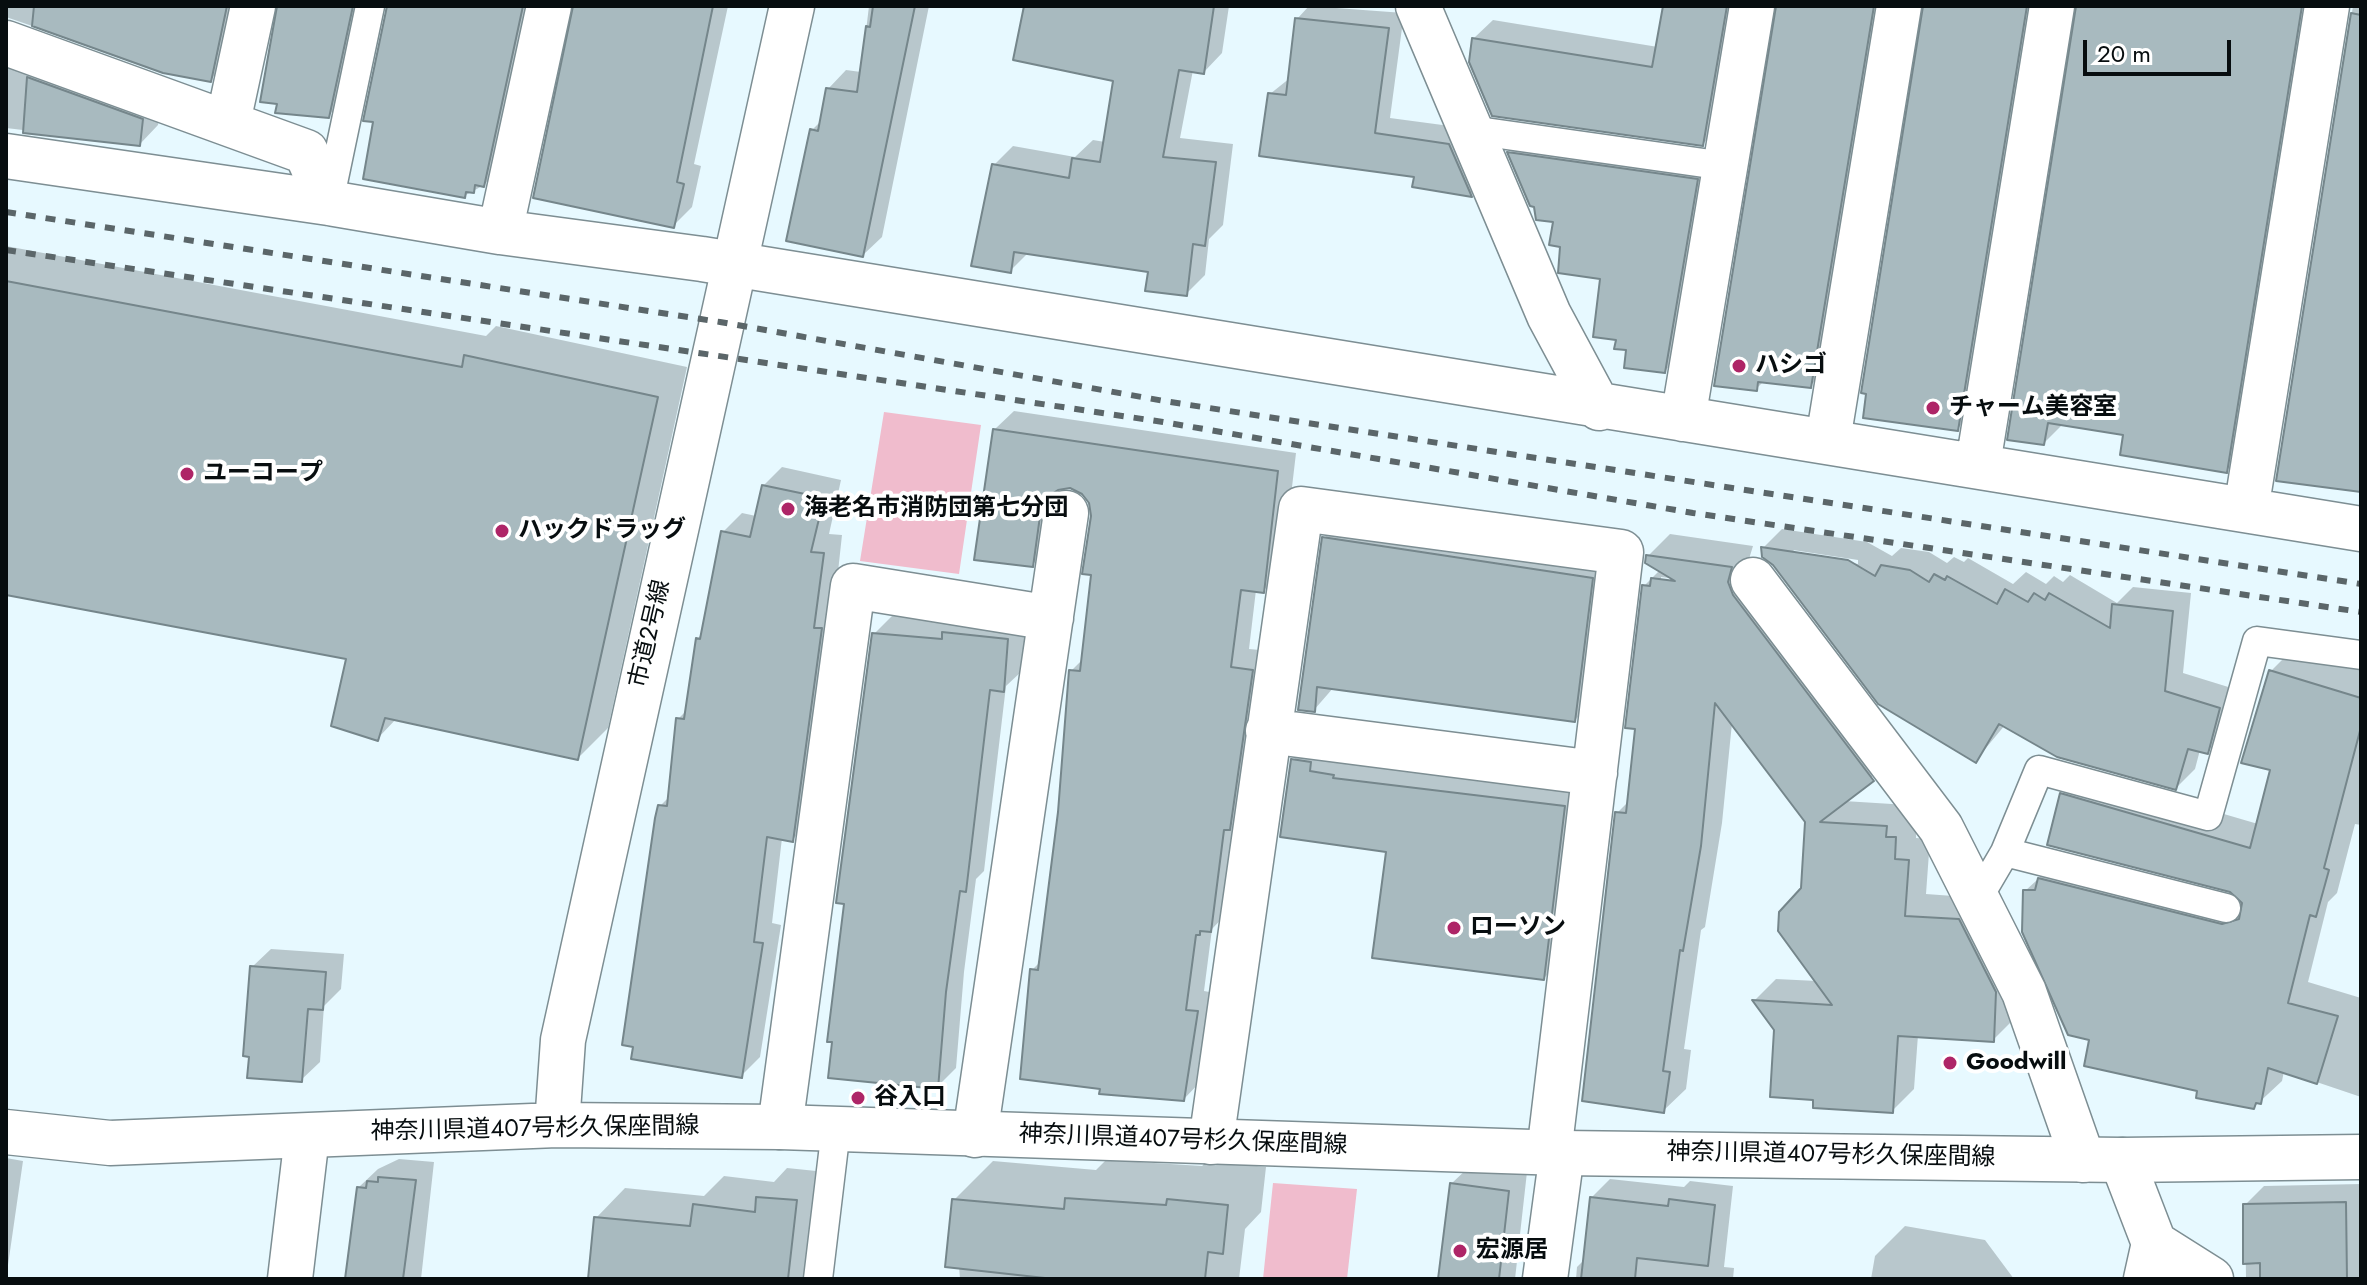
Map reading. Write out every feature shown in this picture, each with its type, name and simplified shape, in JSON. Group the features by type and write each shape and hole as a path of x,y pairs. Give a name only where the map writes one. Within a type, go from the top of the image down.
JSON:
{"street":[{"path":"228,122 253,6"},
{"path":"500,232 549,6"},
{"name":"市道2号線","path":"557,1125 563,1040 792,6"},
{"path":"1418,6 1549,315 1599,408"},
{"path":"1683,419 1752,6"},
{"path":"1828,440 1899,6"},
{"path":"1978,464 2052,6"},
{"path":"2246,510 2327,6"},
{"path":"6,43 306,152 329,203"},
{"path":"6,156 329,203 500,232 733,264 1599,408 1828,440 2361,529"},
{"path":"1211,1142 1301,509 1621,552 1595,773 1545,1279"},
{"path":"975,1135 1066,513"},
{"path":"1753,580 1941,828 2024,992 2150,1261 2211,1279"},
{"path":"780,1127 853,586 1051,618"},
{"path":"1268,731 1595,773"},
{"name":"神奈川県道407号杉久保座間線","path":"6,1132 110,1143 557,1125 780,1127 1556,1153 2103,1160 2361,1157"},
{"path":"290,1279 307,1136"}],"lane":[{"path":"329,203 370,6"},
{"path":"1471,130 1725,166"},
{"path":"1978,898 2005,852 2039,770 2208,816 2257,641 2361,655"},
{"path":"2005,852 2226,908"},
{"path":"818,1279 836,1129"}],"shaded area":[{"path":"884,412 981,425 959,574 860,561"},
{"path":"1273,1183 1357,1189 1347,1279 1263,1279"}],"building":[{"path":"34,6 227,6 211,82 163,73 32,26"},
{"path":"277,6 353,6 329,118 275,113 277,104 260,102"},
{"path":"387,6 523,6 484,187 475,185 474,193 466,192 465,198 363,179 373,122 363,121"},
{"path":"573,6 713,6 677,182 684,184 674,228 533,198"},
{"path":"873,6 915,6 863,257 786,241 810,129 818,131 826,88 857,92 866,26 870,27"},
{"path":"1024,6 1214,6 1204,74 1179,70 1163,157 1216,162 1205,246 1193,244 1187,296 1145,291 1148,272 1014,252 1011,273 971,266 992,164 1069,178 1072,158 1100,162 1113,81 1013,60"},
{"path":"1663,6 1727,6 1703,146 1492,116 1469,62 1472,38 1652,67"},
{"path":"1776,6 1874,6 1811,388 1758,382 1757,391 1714,386"},
{"path":"1923,6 2027,6 1958,431 1863,418 1866,394 1861,393"},
{"path":"2076,6 2302,6 2227,473 2120,455 2123,435 2048,423 2044,445 2007,440"},
{"path":"2351,13 2361,15 2361,492 2276,481"},
{"path":"1295,18 1389,28 1375,133 1449,144 1472,197 1412,187 1414,177 1259,156 1268,93 1286,95"},
{"path":"27,77 143,119 140,146 23,133"},
{"path":"1507,152 1698,179 1665,373 1624,368 1626,350 1614,349 1616,340 1593,337 1600,279 1558,273 1560,247 1549,245 1553,222 1536,220 1534,207 1530,206"},
{"path":"6,281 462,367 464,355 658,397 578,760 385,718 378,741 331,726 346,659 6,595"},
{"path":"993,429 1278,471 1264,593 1241,590 1231,667 1253,670 1230,830 1224,830 1211,932 1200,931 1200,935 1196,935 1186,1010 1198,1011 1184,1101 1099,1094 1100,1089 1020,1079 1030,969 1038,970 1058,812 1069,670 1080,671 1091,575 1082,574 1091,516 1089,503 1082,494 1070,488 1058,490 1047,497 1041,509 1033,567 974,560"},
{"path":"762,485 824,498 811,552 824,553 814,628 822,628 793,842 767,837 754,942 763,943 742,1078 631,1059 633,1047 622,1045 655,818 658,805 667,806 676,718 684,719 696,638 700,639 721,531 750,537"},
{"path":"1322,537 1593,578 1575,722 1317,687 1315,712 1298,710"},
{"path":"1761,547 1848,560 1875,576 1881,565 1910,570 1929,582 1934,574 1945,580 1947,576 1997,604 2005,589 2028,602 2034,593 2045,600 2049,593 2110,628 2112,604 2173,611 2165,691 2220,708 2208,754 2188,749 2176,790 2057,757 1999,724 1976,763 1878,704 1773,565 1762,557"},
{"path":"1646,555 1732,567 1728,582 1733,595 1874,781 1820,822 1887,826 1886,837 1896,837 1895,859 1909,860 1905,916 1959,919 1996,992 1994,1042 1898,1036 1893,1113 1813,1108 1813,1100 1770,1097 1774,1030 1752,1000 1832,1005 1778,931 1779,912 1801,888 1805,822 1715,703 1701,846 1683,951 1680,950 1663,1071 1670,1072 1664,1113 1582,1101 1615,812 1626,813 1635,729 1625,728 1642,585 1650,586 1651,578 1675,581 1645,563"},
{"path":"942,632 1008,639 1004,692 990,690 966,892 960,891 946,992 938,1089 828,1078 832,1042 827,1042 844,904 836,903 872,633 942,639"},
{"path":"2269,670 2361,698 2361,727 2324,868 2329,870 2316,917 2310,915 2288,1003 2338,1016 2317,1084 2268,1068 2261,1104 2256,1103 2254,1109 2196,1098 2197,1091 2084,1066 2089,1040 2068,1035 2022,932 2023,890 2035,890 2038,878 2222,924 2239,919 2242,903 2230,892 2047,845 2060,793 2250,848 2270,770 2241,763"},
{"path":"1291,759 1311,762 1310,771 1334,775 1333,778 1565,806 1544,980 1372,958 1386,852 1280,837"},
{"path":"250,966 326,972 323,1010 308,1009 302,1082 247,1078 249,1057 243,1056"},
{"path":"378,1177 416,1180 403,1279 345,1279 357,1187 366,1188 367,1181 378,1182"},
{"path":"1450,1183 1509,1191 1499,1279 1438,1279"},
{"path":"756,1197 797,1200 788,1279 588,1279 594,1217 690,1226 693,1204 755,1212"},
{"path":"1590,1197 1668,1206 1669,1199 1715,1205 1708,1266 1637,1258 1635,1279 1581,1279"},
{"path":"1065,1198 1166,1205 1167,1199 1228,1205 1223,1254 1208,1252 1205,1279 1054,1279 945,1267 952,1199 1064,1209"},
{"path":"2346,1202 2347,1279 2260,1279 2260,1263 2243,1264 2243,1204"}],"railway":[{"path":"6,212 720,322 1170,402 2361,584"},
{"path":"6,250 1163,422 1693,513 2361,612"}],"place":[{"name":"ハシゴ","path":"1739,366"},
{"name":"チャーム美容室","path":"1933,408"},
{"name":"ユーコープ","path":"187,474"},
{"name":"海老名市消防団第七分団","path":"788,509"},
{"name":"ハックドラッグ","path":"502,531"},
{"name":"ローソン","path":"1454,928"},
{"name":"Goodwill","path":"1950,1063"},
{"name":"谷入口","path":"858,1098"},
{"name":"宏源居","path":"1460,1251"}]}
